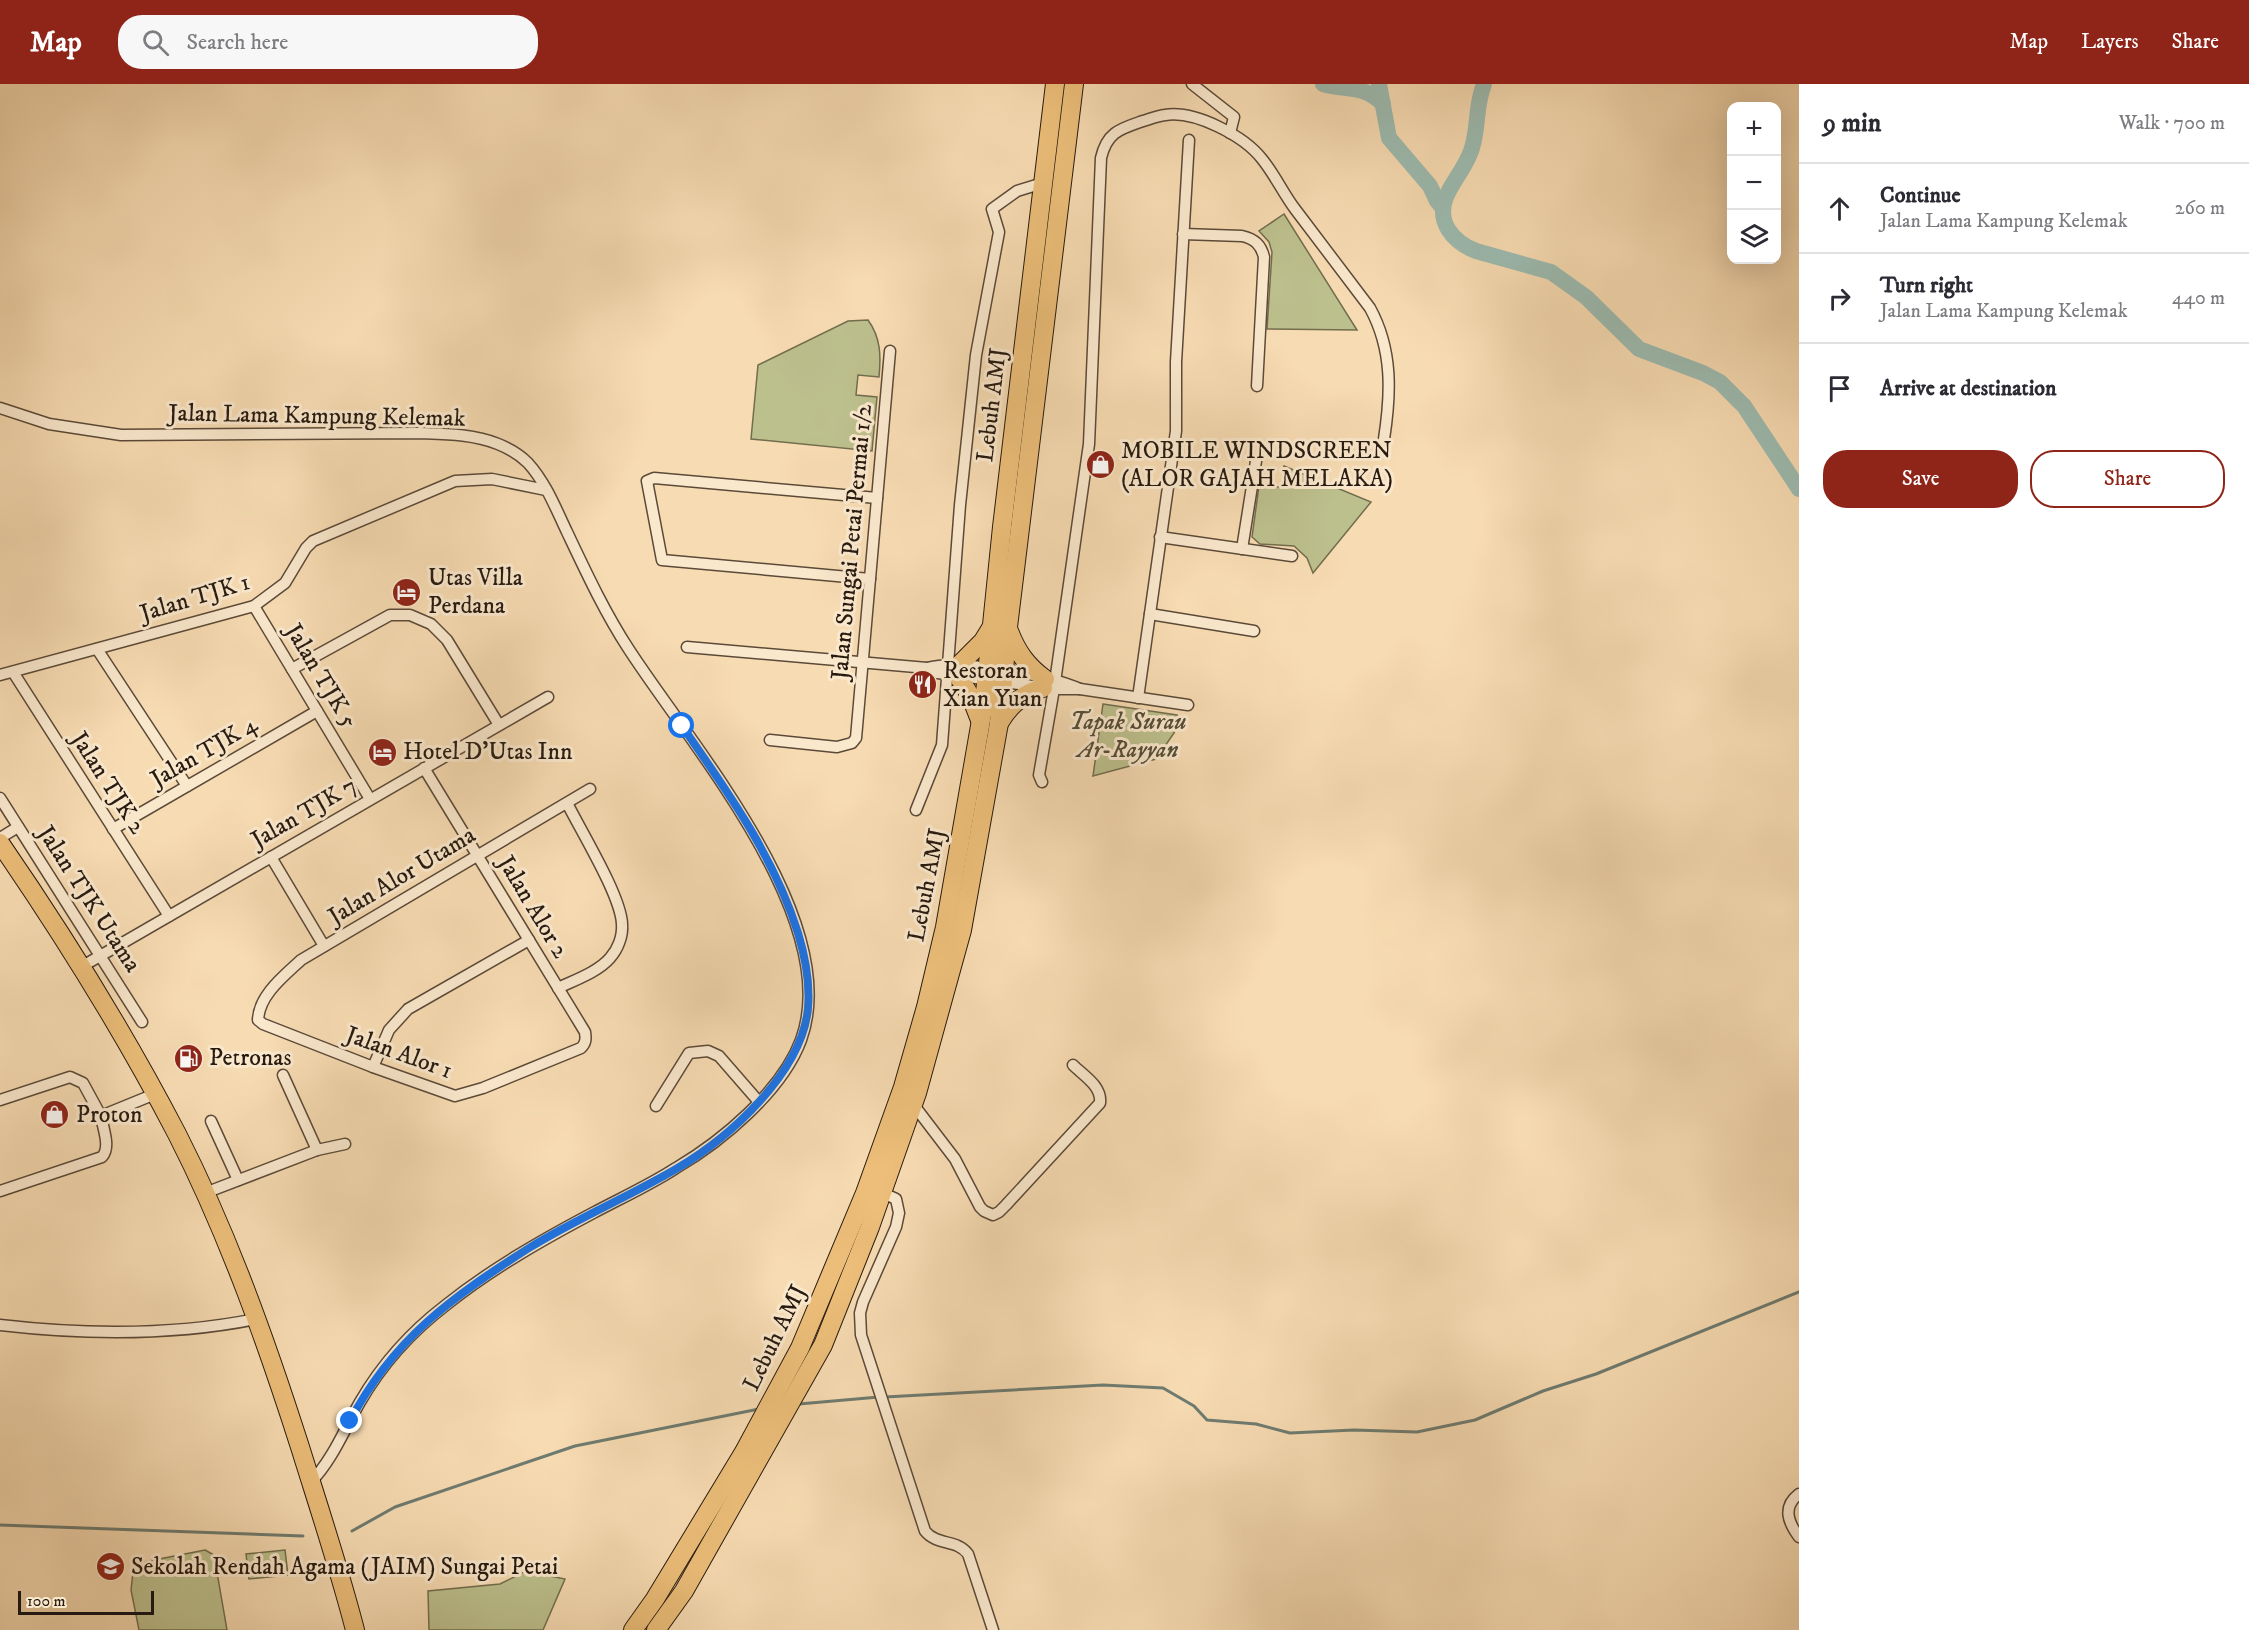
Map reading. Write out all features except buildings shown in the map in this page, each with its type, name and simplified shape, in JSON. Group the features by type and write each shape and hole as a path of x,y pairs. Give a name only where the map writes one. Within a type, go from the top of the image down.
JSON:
{"main road":[{"name":"Lebuh AMJ","path":"656,1630 684,1591 789,1388 823,1345 913,1104 962,930 996,675 1043,183 1055,84"},
{"name":"Lebuh AMJ","path":"1000,626 1074,84"},
{"path":"1000,626 1030,668 1049,684 1017,700 990,724 953,670 982,640 1000,626"},
{"name":"Lebuh AMJ","path":"789,1388 865,1193 903,1087 945,927 990,724"},
{"path":"0,843 81,967 155,1094 205,1193 256,1319 311,1482 355,1630"},
{"name":"Lebuh AMJ","path":"633,1630 773,1416"}],"street":[{"path":"1192,84 1234,117 1230,133"},
{"path":"1042,782 1039,776 1049,684 1089,444 1101,158 1108,139 1116,132 1166,114 1176,115 1207,123 1230,133 1248,144 1262,159 1286,198 1370,308 1377,321 1386,351 1390,388 1384,439"},
{"path":"1138,698 1176,431 1176,362 1189,140"},
{"path":"916,810 942,745 953,670 960,506 976,356 999,232 992,209 1017,191 1043,183"},
{"path":"1184,234 1242,236 1250,238 1262,249 1264,257 1257,386"},
{"name":"Jalan Sungai Petai Permai 1/2","path":"770,740 837,747 852,743 856,738 890,351"},
{"name":"Jalan Lama Kampung Kelemak","path":"0,408 49,424 121,435 419,433 466,436 498,444 514,452 526,462 546,490 614,625 759,842 791,914 806,972 808,991 805,1024 801,1041 773,1086 735,1124 678,1167 532,1246 469,1288 431,1317 399,1348 374,1381 328,1463 311,1482"},
{"path":"1242,549 1256,461"},
{"path":"870,579 663,560 646,481 654,478 877,498"},
{"name":"Jalan TJK 1","path":"0,675 254,606 285,583 306,548 313,541 455,481 473,479 509,482 546,490"},
{"path":"1161,537 1292,556"},
{"name":"Jalan TJK 5","path":"254,606 370,799"},
{"path":"1150,614 1254,631"},
{"path":"292,669 390,615 410,615 431,624 447,640 499,725"},
{"path":"687,647 953,670 1188,705"},
{"path":"98,650 187,786"},
{"name":"Jalan TJK 2","path":"13,672 169,916"},
{"name":"Jalan TJK 7","path":"81,967 548,697"},
{"name":"Jalan TJK 4","path":"113,829 317,711"},
{"name":"Jalan Alor 2","path":"424,768 586,1037"},
{"name":"Jalan Alor Utama","path":"258,1020 261,1004 280,980 301,960 590,789"},
{"name":"Jalan TJK Utama","path":"0,798 142,1022"},
{"path":"558,988 602,966 611,958 622,935 622,924 616,899 567,803"},
{"path":"0,838 18,827"},
{"path":"271,856 324,946"},
{"path":"373,1067 389,1030 408,1010 529,940"},
{"name":"Jalan Alor 1","path":"258,1020 373,1067 455,1096 483,1088 581,1048 585,1044 586,1037"},
{"path":"656,1106 689,1053 708,1051 719,1056 759,1102"},
{"path":"913,1104 955,1159 980,1207 993,1215 999,1212 1100,1103 1097,1088 1073,1065"},
{"path":"283,1075 317,1150"},
{"path":"0,1100 70,1077 83,1083 100,1116 107,1147 102,1157 0,1191"},
{"path":"100,1116 155,1094"},
{"path":"211,1121 238,1180"},
{"path":"205,1193 317,1150 345,1144"},
{"path":"882,1192 896,1199 899,1213 896,1227 863,1302 861,1335 925,1531 937,1541 963,1547 968,1554 993,1630"},
{"path":"0,1325 100,1334 188,1329 256,1319"},
{"path":"1799,1494 1791,1501 1787,1510 1790,1525 1799,1538"}],"green space":[{"path":"1284,214 1357,330 1267,329 1272,252 1269,242 1259,231"},
{"path":"868,320 879,347 879,377 858,375 856,395 877,397 872,451 751,439 758,365 848,321"},
{"path":"1284,466 1371,502 1313,573 1307,558 1294,546 1260,544 1252,537 1259,486 1282,487"},
{"name":"Tapak Surau Ar-Rayyan","path":"1103,704 1177,715 1183,720 1156,759 1093,776"},
{"path":"205,1550 214,1555 227,1630 139,1630 131,1590 134,1564"},
{"path":"285,1550 288,1575 249,1579 246,1554"},
{"path":"526,1571 565,1579 543,1630 429,1630 428,1591 500,1584"}],"waterway":[{"path":"1323,84 1369,93 1383,104"},
{"path":"1379,84 1389,138 1430,186 1443,208"},
{"path":"1484,84 1479,100 1472,148 1443,206 1445,223 1454,237 1476,251 1551,272 1586,297 1639,349 1703,373 1720,382 1744,406 1799,489"},
{"path":"885,1397 1103,1385 1163,1388 1194,1406 1207,1420 1256,1424 1290,1433 1354,1430 1417,1432 1475,1420 1543,1391 1596,1374 1799,1292"},
{"path":"799,1404 879,1397"},
{"path":"352,1531 395,1507 575,1446 759,1409"},
{"path":"0,1525 303,1536"}],"place":[{"name":"MOBILE WINDSCREEN (ALOR GAJAH MELAKA)","path":"1100,465"},
{"name":"Utas Villa Perdana","path":"407,592"},
{"name":"Restoran Xian Yuan","path":"922,685"},
{"name":"Hotel D'Utas Inn","path":"382,752"},
{"name":"Petronas","path":"188,1058"},
{"name":"Proton","path":"55,1115"},
{"name":"Sekolah Rendah Agama (JAIM) Sungai Petai","path":"110,1567"}],"route":[{"path":"350,1421 387,1363 415,1331 431,1317 449,1302 532,1246 643,1187 707,1147 759,1102 791,1060 801,1041 808,1008 808,991 803,954 791,914 759,842 682,726"}]}
